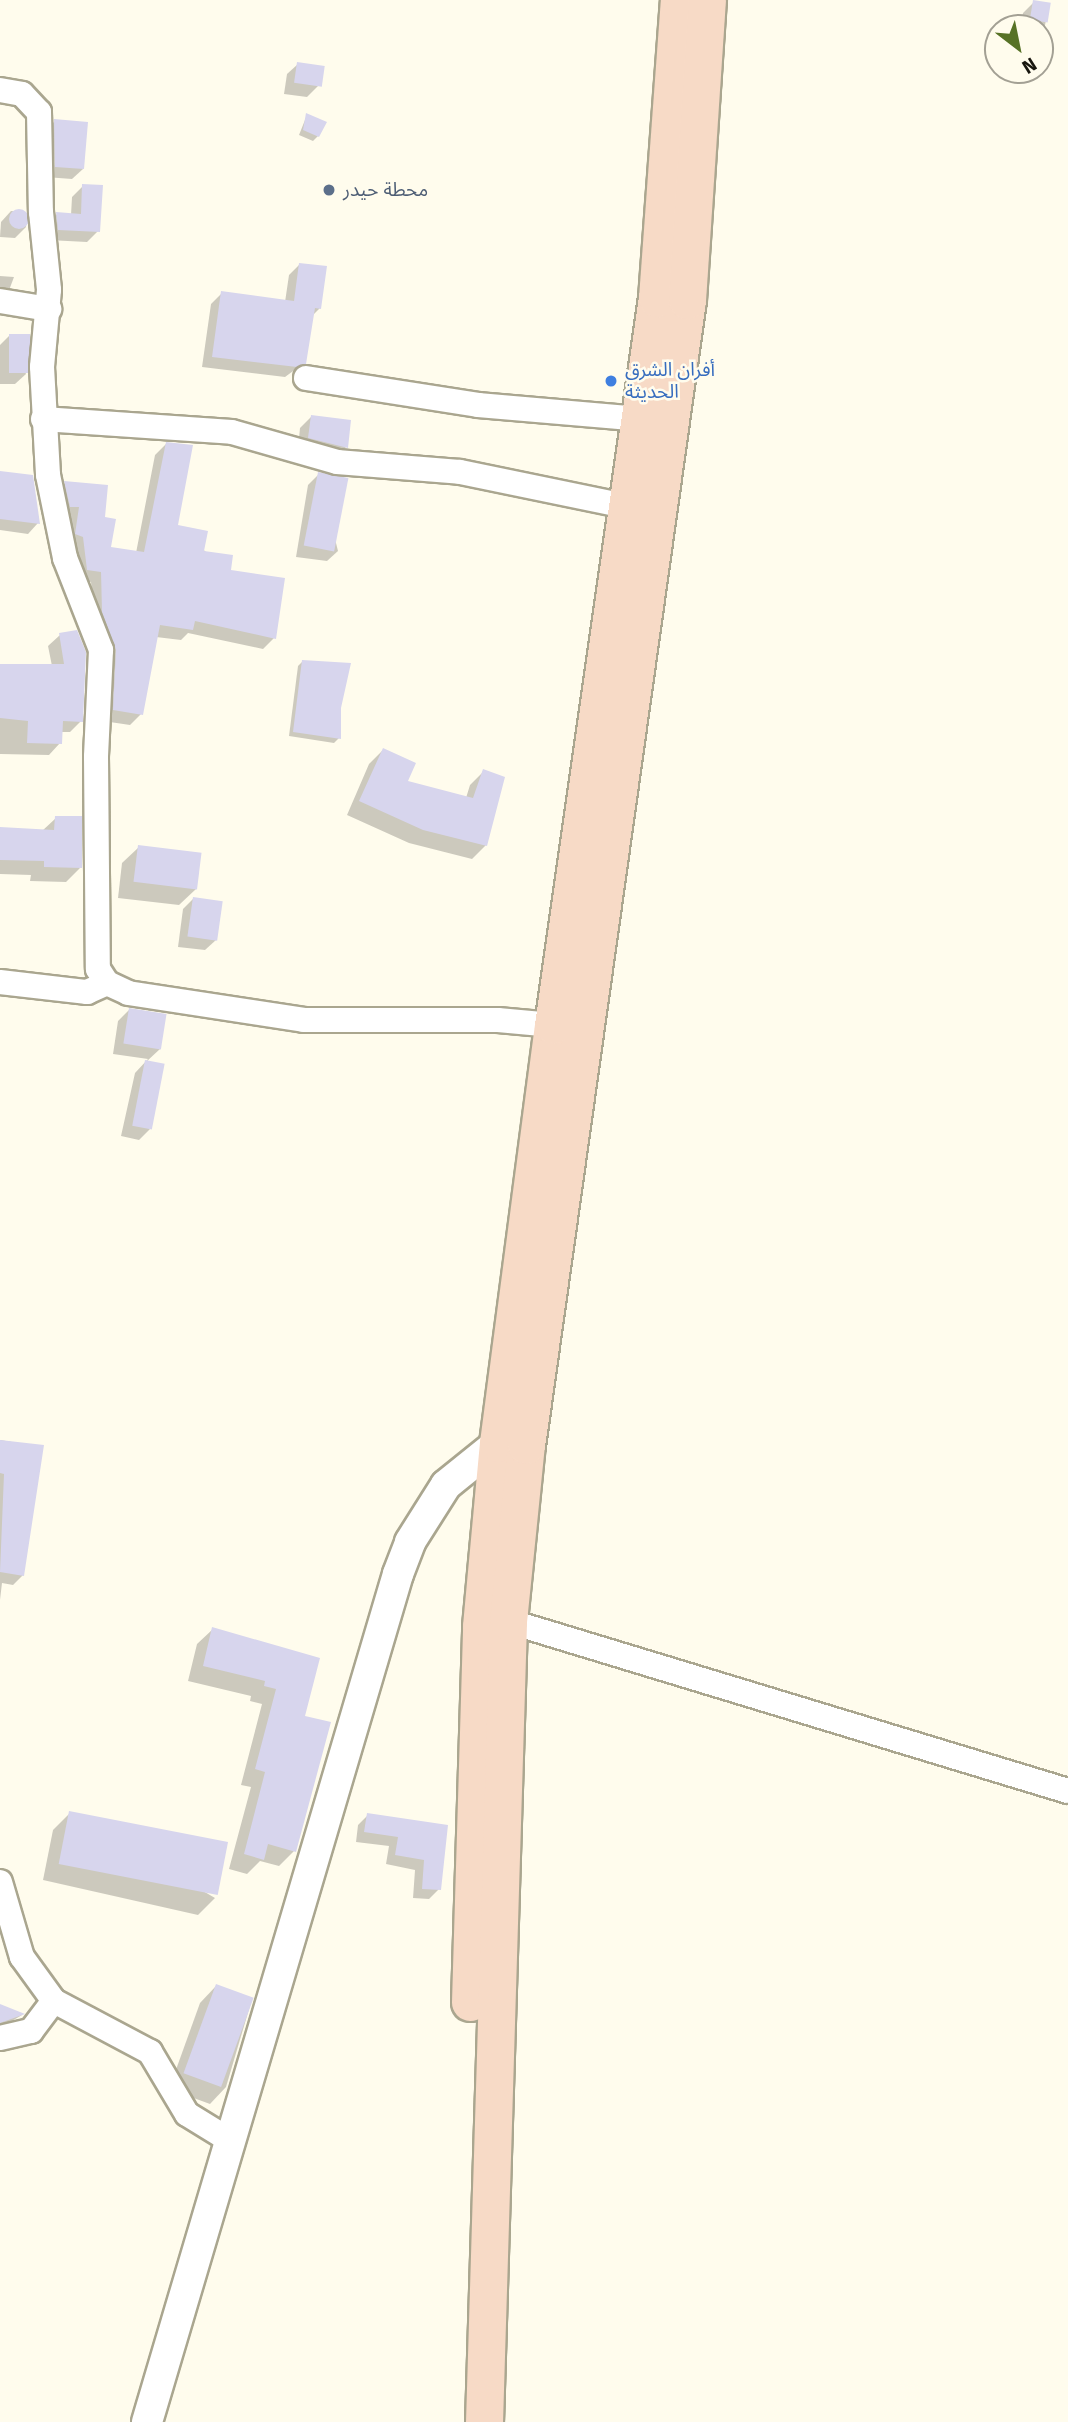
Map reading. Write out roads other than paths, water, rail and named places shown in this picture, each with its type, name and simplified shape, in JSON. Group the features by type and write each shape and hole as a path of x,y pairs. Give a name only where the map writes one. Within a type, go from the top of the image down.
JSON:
{"main road":[{"path":"679,0 683,176"},
{"path":"464,2422 478,1698 672,299 683,176 707,0"},
{"path":"484,2422 512,1444 553,1025 599,825 630,507 642,419 672,299"}],"street":[{"path":"0,90 22,94 39,111 49,309 43,419 56,528 101,650 94,953 107,983"},
{"path":"0,301 49,309"},
{"path":"306,378 478,405 642,419"},
{"path":"43,419 232,432 337,462 460,472 630,507"},
{"path":"0,982 87,992 107,983 158,999 304,1020 553,1025"},
{"path":"147,2422 410,1542 446,1485 512,1444"},
{"path":"508,1621 1068,1791"},
{"path":"0,1882 22,1957 54,2001 150,2052 187,2114 231,2141"},
{"path":"0,2038 31,2031 54,2001"}],"place":[{"name":"محطة حيدر","path":"329,190"},
{"name":"أفران الشرق الحديثة","path":"611,381"}]}
